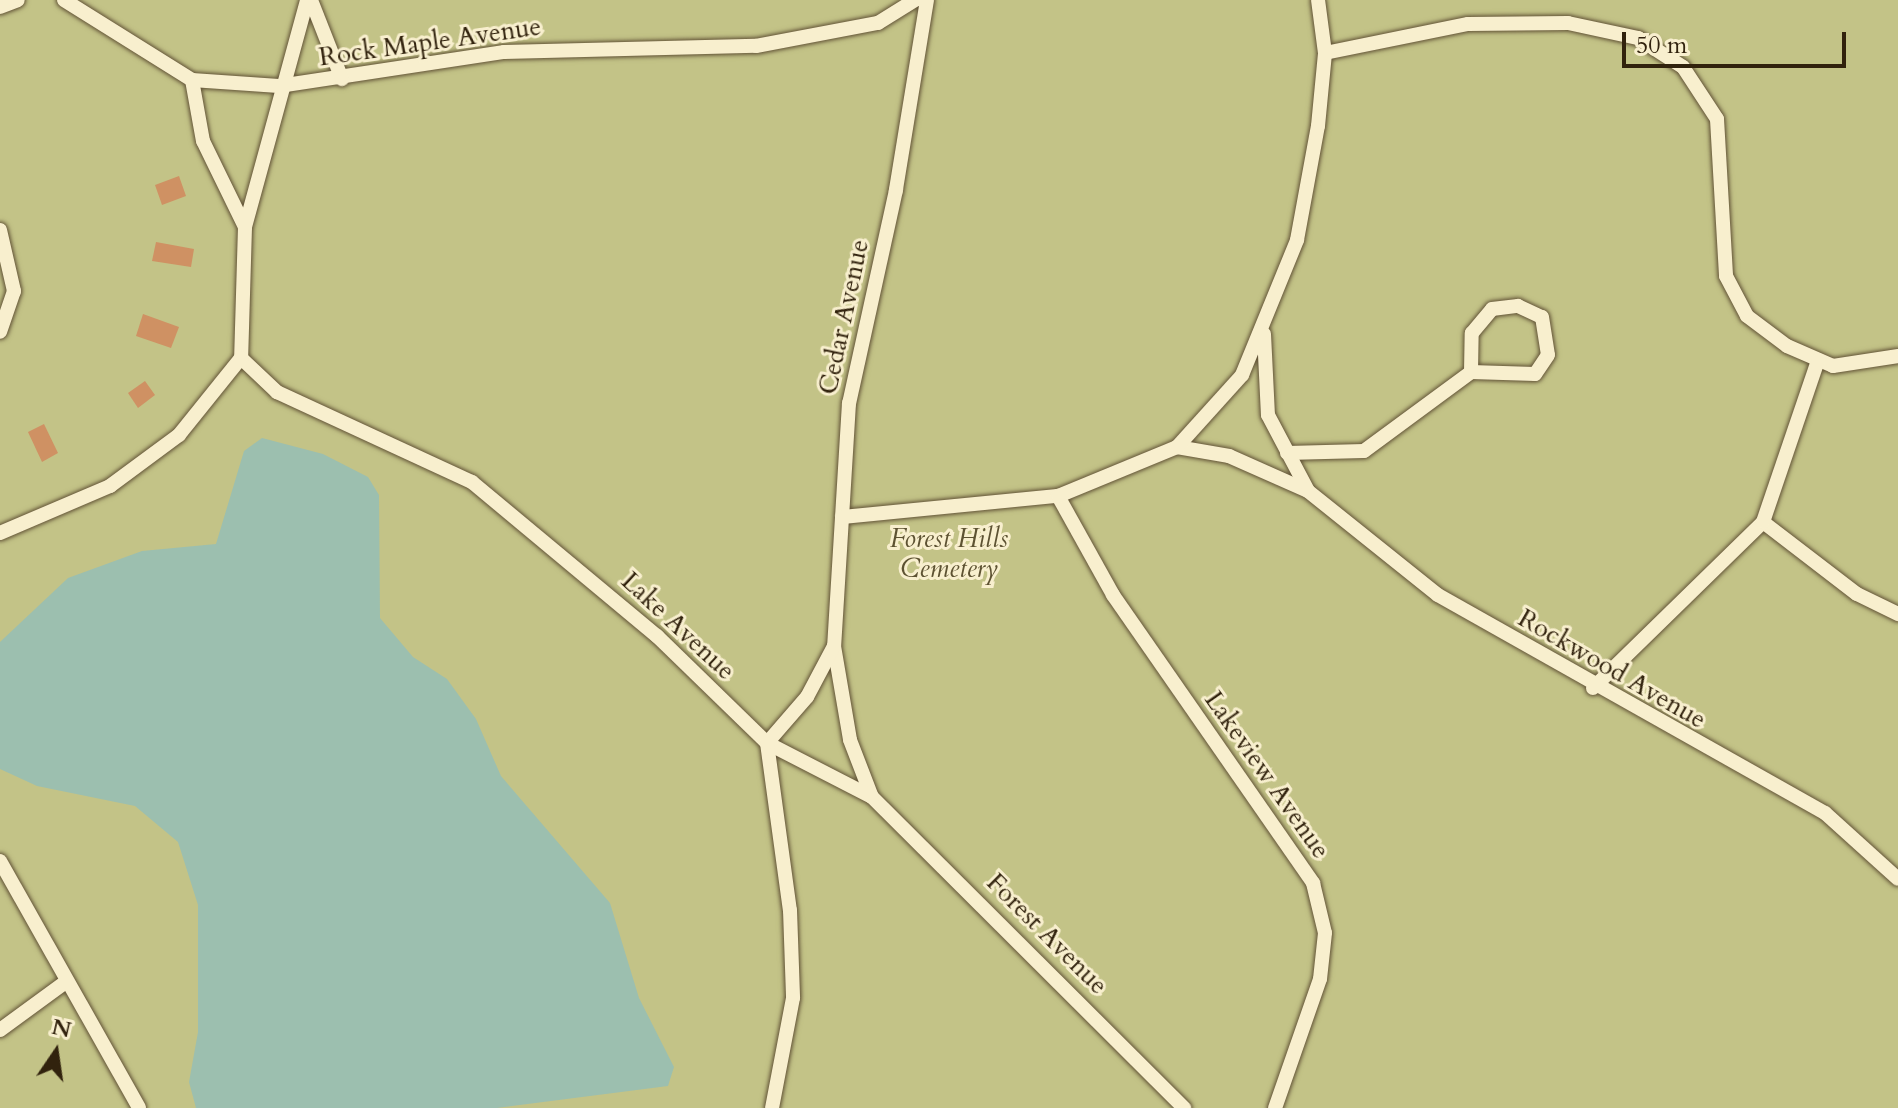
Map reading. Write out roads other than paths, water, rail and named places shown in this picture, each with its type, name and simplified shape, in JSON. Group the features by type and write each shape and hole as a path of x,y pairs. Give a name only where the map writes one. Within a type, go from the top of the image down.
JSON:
{"lane":[{"path":"0,7 18,0"},
{"path":"64,0 192,80 203,141 245,227"},
{"path":"309,0 342,79"},
{"path":"0,533 110,486 179,435 241,358 245,227 279,86 309,0"},
{"name":"Rock Maple Avenue","path":"192,80 279,86 342,79 504,52 756,46 878,23 915,0"},
{"name":"Cedar Avenue","path":"834,646 849,403 896,190 927,0"},
{"path":"842,517 1058,496 1177,447 1242,375 1264,330 1297,240 1325,53 1318,0"},
{"path":"1325,53 1468,24 1568,23 1638,38 1683,67 1717,119 1726,276 1747,316 1833,366 1898,356"},
{"path":"0,230 14,291 0,332"},
{"path":"1287,453 1364,451 1471,372 1535,374 1548,355 1542,317 1518,306 1492,309 1472,333 1471,372"},
{"name":"Rockwood Avenue","path":"1264,330 1268,415 1308,491"},
{"name":"Lake Avenue","path":"241,358 277,392 472,482 657,636 767,743"},
{"path":"1593,688 1763,522 1818,360"},
{"name":"Rockwood Avenue","path":"1177,447 1229,456 1308,491 1438,595 1593,688 1825,813 1898,879"},
{"name":"Lakeview Avenue","path":"1058,496 1113,595 1313,883 1325,933 1320,979 1275,1108"},
{"path":"1763,522 1857,594 1898,614"},
{"path":"772,1108 793,998 790,910 767,743 807,697 834,646"},
{"name":"Forest Avenue","path":"834,646 850,740 872,797"},
{"name":"Forest Avenue","path":"767,743 872,797 1184,1108"},
{"path":"0,861 139,1108"},
{"path":"0,1030 67,981"}],"park label":[{"name":"Forest Hills Cemetery","path":"949,554"}]}
